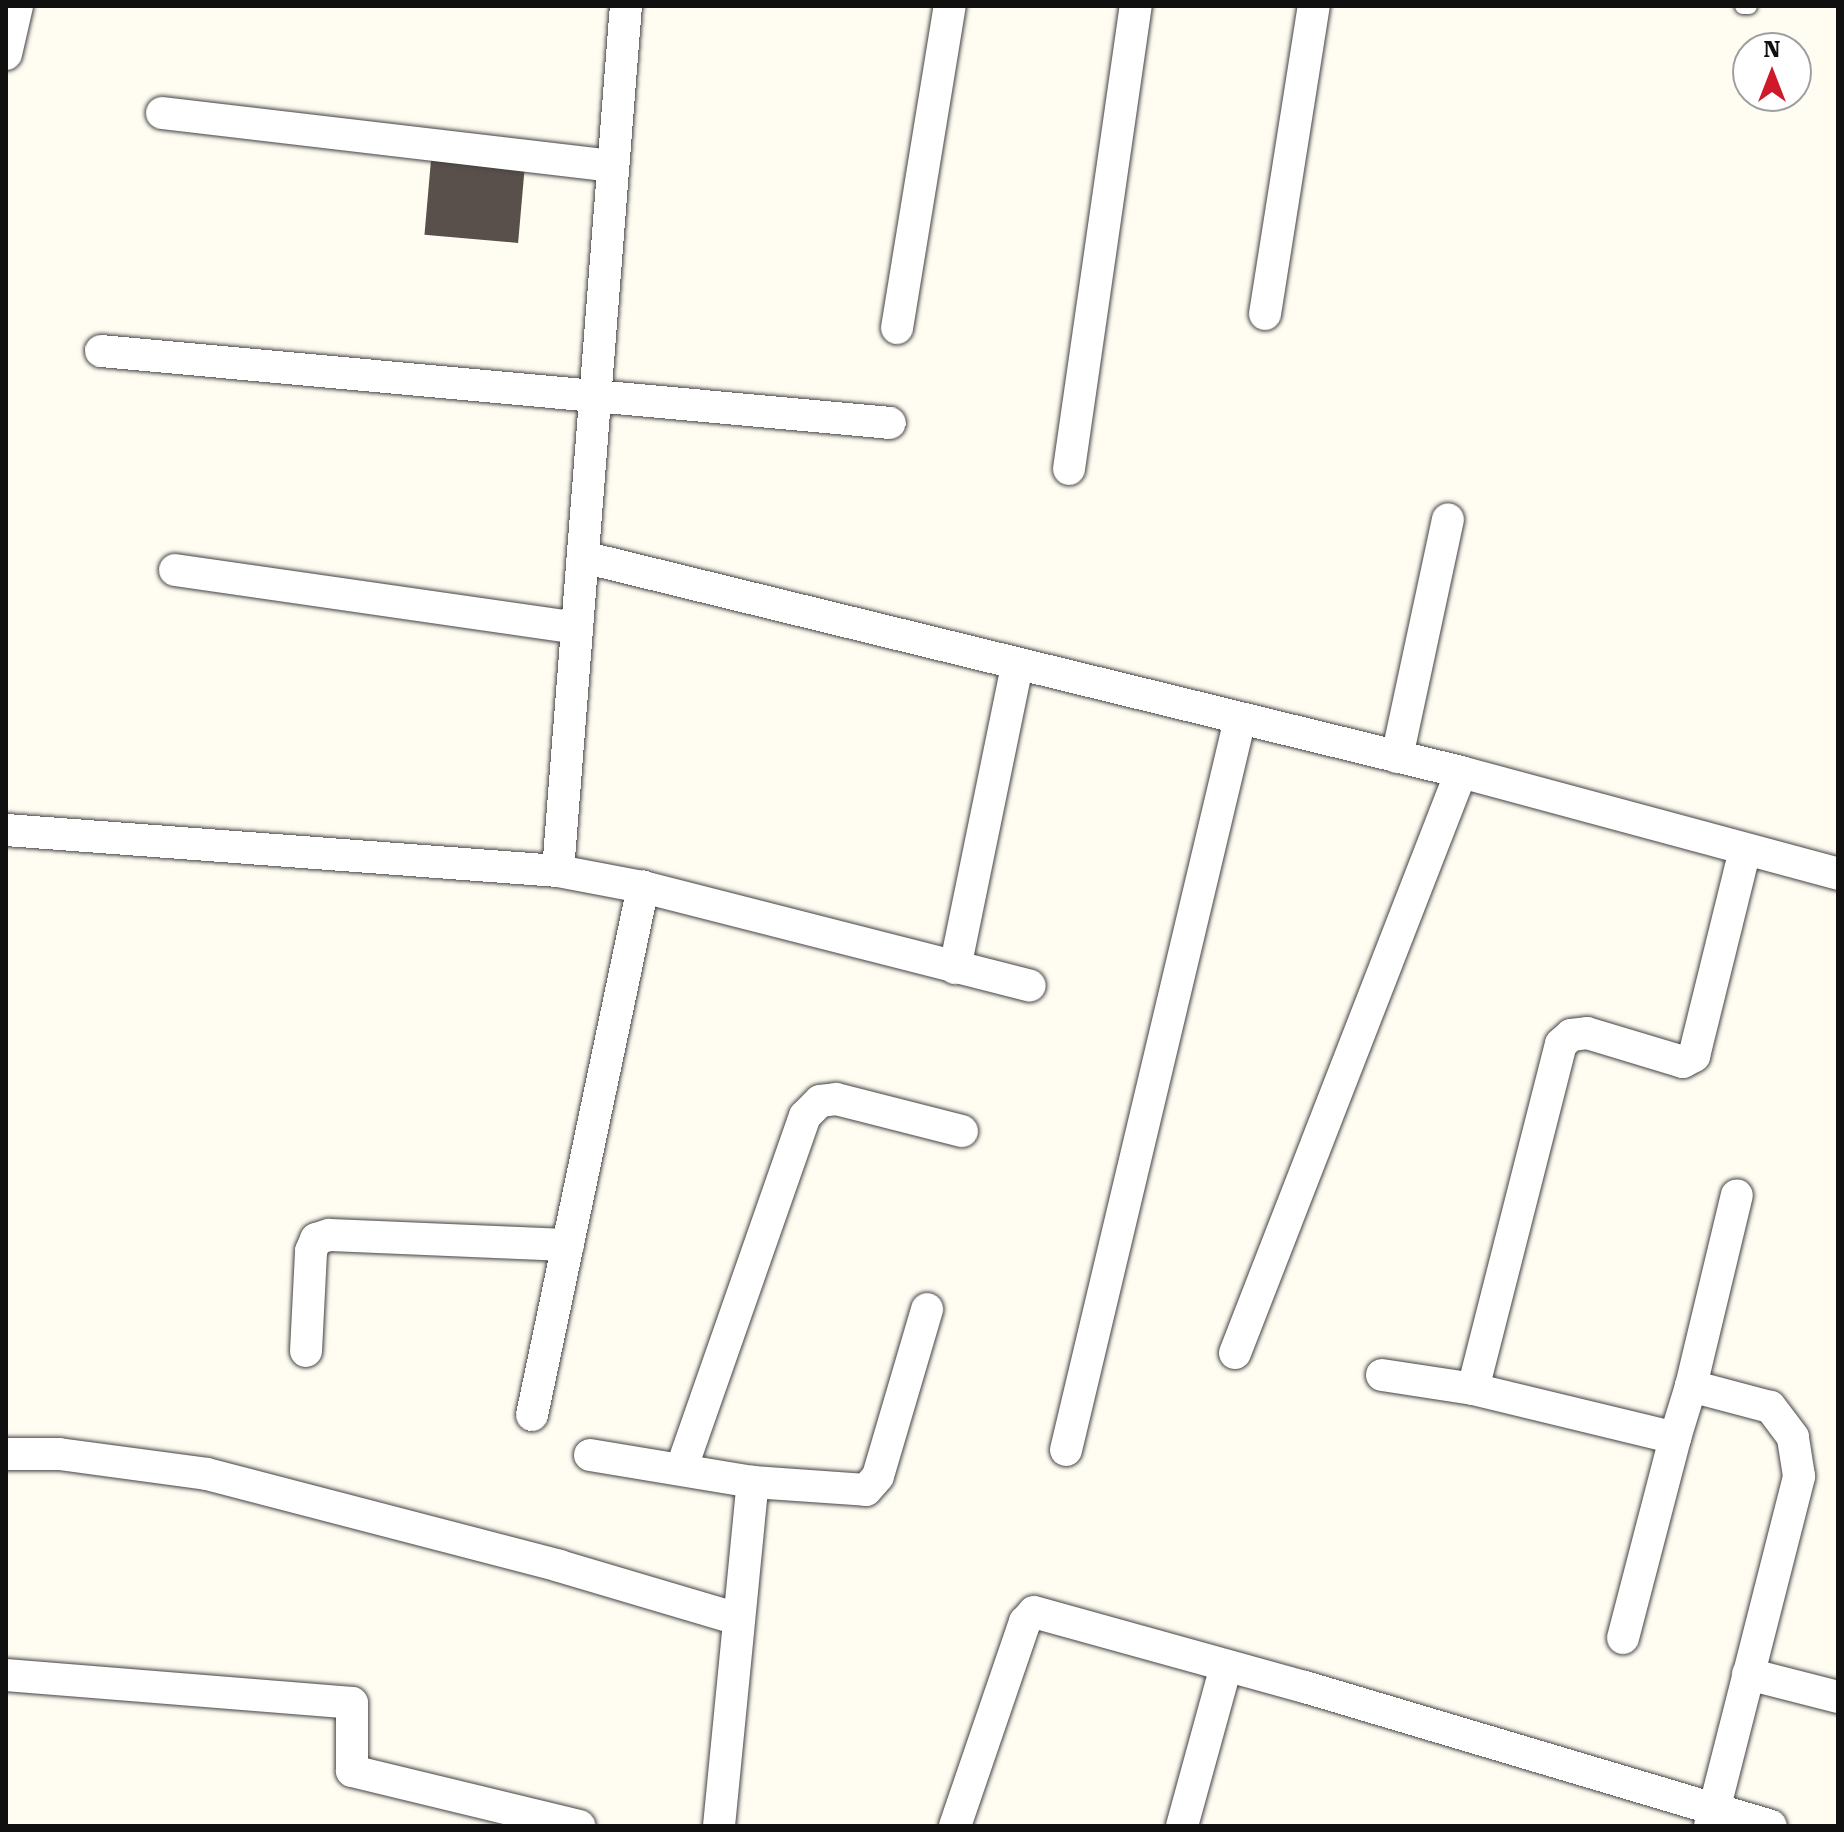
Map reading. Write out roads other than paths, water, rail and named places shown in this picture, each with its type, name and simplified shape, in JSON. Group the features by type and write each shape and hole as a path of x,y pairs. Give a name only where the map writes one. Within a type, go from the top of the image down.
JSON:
{"street":[{"path":"6,54 17,6"},
{"path":"558,871 626,6"},
{"path":"897,328 950,6"},
{"path":"1069,469 1136,6"},
{"path":"1265,314 1314,6"},
{"path":"162,113 613,166"},
{"path":"101,351 890,423"},
{"path":"1397,757 1448,519"},
{"path":"583,557 1461,772 1838,874"},
{"path":"175,570 577,628"},
{"path":"955,968 1017,665"},
{"path":"1066,1450 1240,719"},
{"path":"1235,1353 1461,772"},
{"path":"6,830 558,871 643,887 1030,986"},
{"path":"1473,1389 1561,1044 1571,1035 1587,1033 1683,1062 1694,1056 1745,850"},
{"path":"532,1415 643,887"},
{"path":"682,1467 805,1116 820,1101 836,1099 962,1131"},
{"path":"1623,1638 1691,1386 1737,1195"},
{"path":"306,1351 311,1251 316,1239 329,1235 568,1245"},
{"path":"590,1455 682,1467 753,1482 866,1490 878,1476 927,1309"},
{"path":"1382,1375 1473,1389 1675,1438"},
{"path":"1691,1386 1770,1407 1793,1437 1799,1476 1712,1817"},
{"path":"6,1454 59,1454 207,1474 559,1566 738,1619"},
{"path":"719,1826 753,1482"},
{"path":"955,1826 1025,1622 1034,1612 1226,1666 1712,1817 1771,1826"},
{"path":"1182,1826 1226,1666"},
{"path":"1748,1674 1838,1697"},
{"path":"6,1675 352,1703 352,1771 579,1826"}],"lane":[{"path":"1743,6 1749,6"}]}
